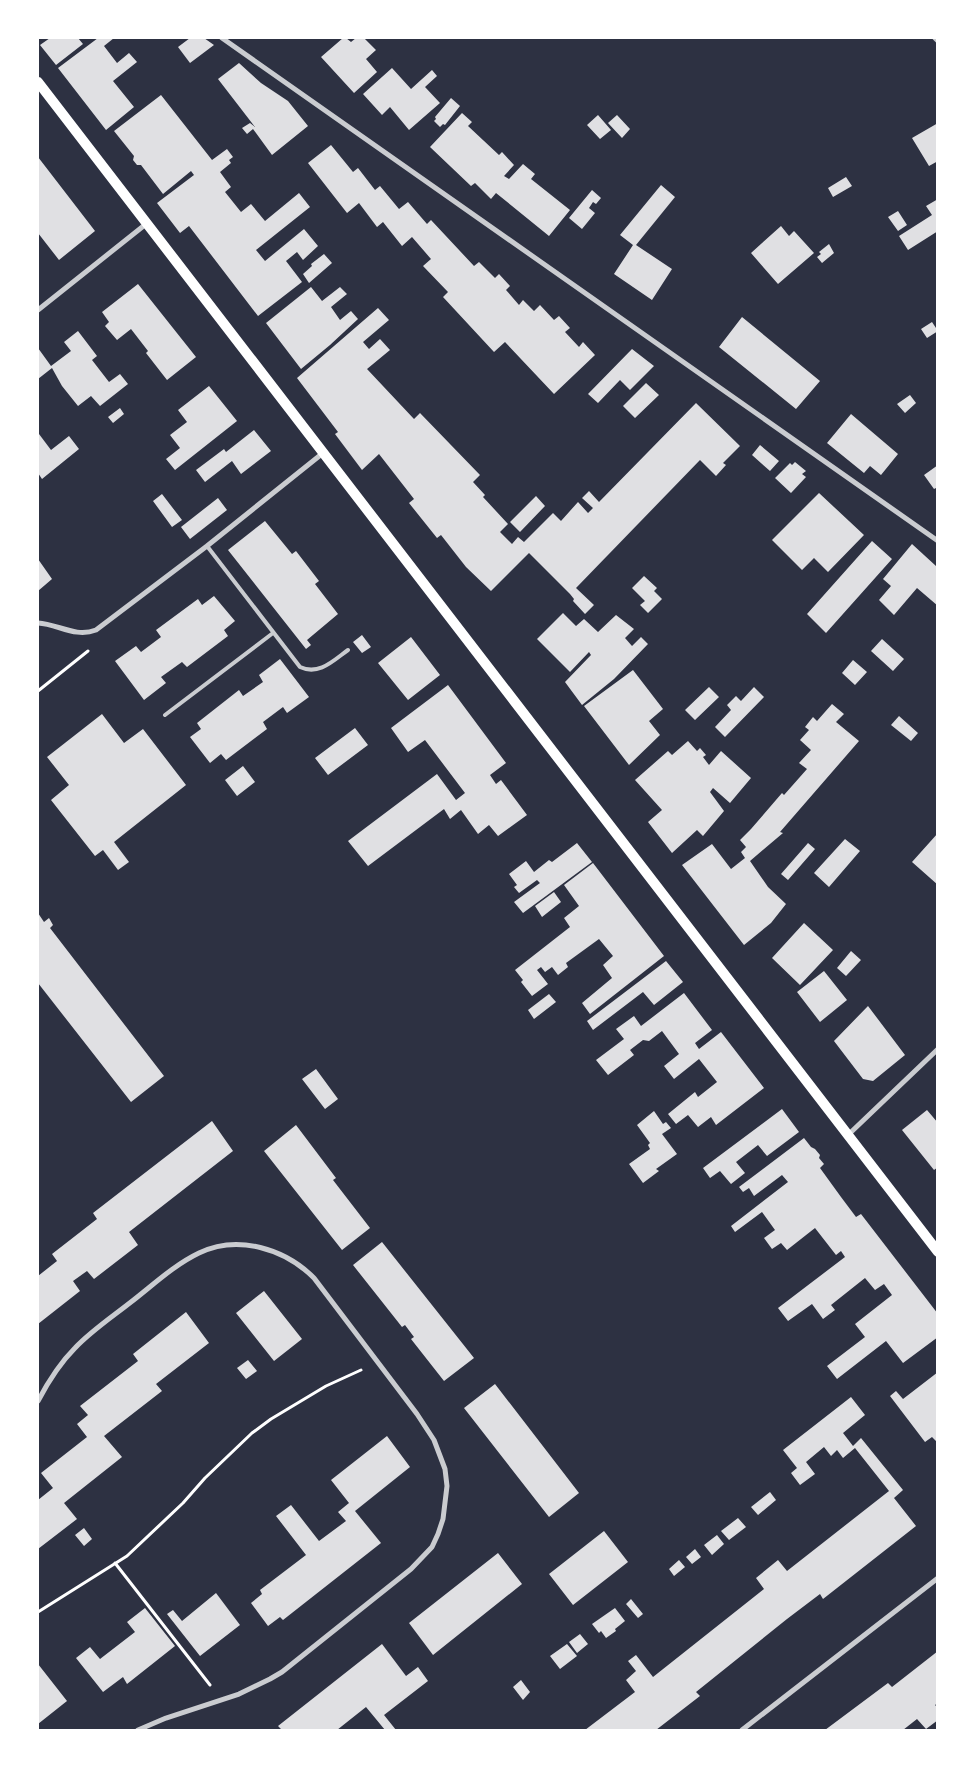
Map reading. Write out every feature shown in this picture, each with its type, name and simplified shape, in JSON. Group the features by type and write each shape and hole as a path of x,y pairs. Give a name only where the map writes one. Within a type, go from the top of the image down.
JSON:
{"main road":[{"path":"38,82 938,1252"}],"street":[{"path":"222,38 938,541"},
{"path":"935,38 938,41"},
{"path":"38,310 146,224"},
{"path":"38,623 82,634 96,630 324,453"},
{"path":"848,1136 938,1049"},
{"path":"38,1401 64,1361 87,1337 177,1266 200,1252 227,1245 251,1246 267,1249 286,1256 314,1278 417,1414 434,1440 445,1469 447,1486 443,1519 432,1547 411,1569 282,1672 222,1700 166,1718 138,1730"},
{"path":"742,1730 938,1578"}],"lane":[{"path":"206,546 295,663 306,670 313,670 328,665 348,650"},
{"path":"165,714 273,632"}],"path":[{"path":"38,1612 126,1556 252,1433 271,1419 326,1386 378,1363"},
{"path":"115,1563 222,1700"}],"building":[{"path":"50,38 78,38 83,44 56,65 40,45"},
{"path":"98,38 114,38 104,46 117,63 129,53 137,62 113,81 134,107 106,130 58,68"},
{"path":"190,38 204,38 214,45 190,63 178,47"},
{"path":"343,38 351,42 356,38 364,38 376,50 366,59 377,72 354,93 321,57"},
{"path":"239,63 261,83 288,101 308,126 272,155 253,129 247,134 242,128 250,123 255,127 218,79"},
{"path":"392,68 411,89 432,70 437,76 425,87 440,103 409,130 390,107 382,115 363,94"},
{"path":"161,95 212,160 227,149 233,157 229,160 231,163 220,172 231,187 225,192 241,212 251,204 265,221 299,193 310,207 256,250 265,261 304,229 318,246 303,260 297,252 286,261 302,282 258,316 189,226 180,233 157,203 194,175 191,171 163,194 141,165 137,165 133,160 134,156 114,131"},
{"path":"451,98 460,106 445,125 443,124 440,127 434,121 435,117"},
{"path":"462,113 472,122 468,126 499,155 502,152 514,165 504,176 509,179 523,164 535,174 531,179 570,210 549,236 496,193 491,199 475,183 471,186 430,147"},
{"path":"598,115 611,130 600,139 587,125"},
{"path":"617,115 630,129 622,138 608,123"},
{"path":"938,123 938,161 929,166 912,138"},
{"path":"331,145 353,172 358,168 375,190 380,186 399,209 408,202 427,224 431,220 474,266 479,262 495,278 499,274 510,286 506,290 519,305 523,300 534,311 540,305 554,320 559,316 570,328 565,332 579,347 583,342 595,355 554,394 505,342 494,352 443,297 448,292 423,266 431,259 412,237 402,246 383,222 377,227 359,203 347,213 308,163"},
{"path":"38,157 95,231 59,260 38,233"},
{"path":"846,177 852,186 833,197 828,188"},
{"path":"661,185 675,197 636,245 672,269 652,300 614,274 633,245 620,235"},
{"path":"592,190 601,198 596,204 593,202 589,208 595,213 582,229 569,218"},
{"path":"938,199 938,231 908,250 899,236 932,215 926,206"},
{"path":"898,211 907,225 898,231 888,217"},
{"path":"781,226 789,236 794,231 814,253 778,284 751,253"},
{"path":"829,244 834,253 822,263 817,257 821,254 819,252"},
{"path":"324,254 332,263 309,283 303,274 312,266 311,264"},
{"path":"138,284 196,357 167,380 146,353 148,351 131,329 117,340 105,326 109,322 102,312"},
{"path":"311,287 322,301 340,287 347,294 331,307 340,320 351,311 358,319 301,369 266,323"},
{"path":"378,308 389,320 363,342 369,349 380,339 390,350 367,369 414,419 420,413 480,475 473,482 485,495 483,497 508,524 500,532 512,544 518,537 524,542 553,513 561,521 578,502 588,513 593,508 582,498 589,491 599,502 696,403 740,446 723,463 726,465 716,476 700,460 576,588 594,605 585,614 573,601 574,599 570,594 529,553 491,591 466,567 441,535 437,538 409,503 414,499 379,454 362,470 335,434 338,432 297,378"},
{"path":"742,317 820,381 796,409 719,347"},
{"path":"932,322 938,331 927,338 921,329"},
{"path":"78,331 97,356 92,360 109,382 120,374 128,384 100,406 91,396 78,406 62,386 52,368 38,379 38,348 51,366 71,351 64,342"},
{"path":"632,349 654,366 630,390 620,380 598,403 588,394"},
{"path":"646,383 659,395 635,418 623,406"},
{"path":"209,386 237,421 175,470 166,459 180,448 170,435 187,422 178,410"},
{"path":"910,395 916,403 905,413 897,404"},
{"path":"120,408 124,414 113,423 108,417"},
{"path":"851,414 898,454 881,475 870,466 864,473 827,443"},
{"path":"254,430 271,451 241,474 232,461 205,482 196,470 224,449 226,452"},
{"path":"39,434 51,450 69,436 79,449 42,479 38,473"},
{"path":"760,445 779,461 770,471 752,455"},
{"path":"795,462 806,471 802,474 806,477 791,493 775,478 790,463 792,465"},
{"path":"938,465 938,487 934,489 924,475"},
{"path":"819,493 864,535 828,572 814,558 802,570 772,540"},
{"path":"162,494 182,520 172,527 153,501"},
{"path":"536,496 545,506 520,532 510,522"},
{"path":"218,498 227,510 190,539 181,527"},
{"path":"265,521 292,554 296,551 319,581 315,584 338,614 307,640 311,645 306,649 228,550"},
{"path":"872,541 892,559 826,633 807,614"},
{"path":"912,544 936,566 938,564 938,606 917,588 894,615 879,600 891,586 883,579"},
{"path":"38,559 52,579 38,591"},
{"path":"644,576 657,588 654,591 662,599 648,613 640,605 645,601 632,588"},
{"path":"214,596 235,621 224,630 228,636 187,667 182,662 161,677 166,683 144,700 115,661 136,646 141,652 161,637 156,630 198,599 202,605"},
{"path":"563,613 576,626 584,619 598,632 616,615 634,629 625,638 632,646 641,637 648,644 614,679 582,705 565,682 591,655 589,652 570,672 537,639"},
{"path":"362,635 371,647 362,653 353,642"},
{"path":"411,637 440,675 408,700 378,663"},
{"path":"882,639 904,659 893,671 871,651"},
{"path":"280,659 309,697 287,713 283,707 263,722 267,729 226,760 221,754 210,763 190,737 201,729 197,723 239,690 243,696 263,682 259,675"},
{"path":"853,660 867,672 855,685 842,673"},
{"path":"633,670 663,709 649,721 660,735 629,765 584,706"},
{"path":"448,685 506,763 490,775 496,784 501,780 527,815 498,836 489,825 478,834 461,810 450,819 444,809 368,866 348,841 437,774 456,800 465,793 425,740 408,752 391,728"},
{"path":"709,687 719,697 695,720 685,710"},
{"path":"754,687 764,697 725,737 715,727 731,710 727,705 736,696 741,701"},
{"path":"832,704 844,714 836,722 859,741 780,832 783,833 750,861 768,887 786,904 771,923 744,945 682,865 712,844 731,869 745,858 741,852 746,847 740,840 782,793 784,795 807,769 799,763 811,750 800,740 809,730 805,727 813,717 817,721"},
{"path":"102,714 124,743 143,729 186,785 114,842 129,862 118,870 103,850 95,856 51,800 69,785 47,757"},
{"path":"899,716 918,733 911,741 891,725"},
{"path":"355,728 368,745 328,775 315,758"},
{"path":"688,741 697,751 700,748 706,755 703,757 709,765 721,751 751,778 730,803 713,788 710,792 724,811 703,836 697,830 672,853 648,822 662,810 635,780 668,751 672,755"},
{"path":"243,766 255,782 237,796 225,780"},
{"path":"938,833 938,885 912,862"},
{"path":"845,839 860,851 829,887 814,873"},
{"path":"577,843 592,862 523,913 514,902 540,883 537,880 519,893 514,887 517,885 509,874 526,861 534,872 549,860 552,862"},
{"path":"808,843 815,849 788,880 781,874"},
{"path":"593,863 664,956 590,1014 582,1003 612,978 603,965 613,956 599,939 566,963 568,967 558,975 552,967 545,972 541,967 537,970 548,984 532,996 521,982 523,980 515,970 570,927 564,918 579,906 564,885"},
{"path":"554,892 561,902 542,917 535,906"},
{"path":"38,913 44,922 49,918 53,925 50,928 164,1076 131,1102 38,983"},
{"path":"804,923 833,950 800,985 772,958"},
{"path":"851,951 861,960 846,976 837,968"},
{"path":"666,961 683,982 654,1005 643,992 593,1030 587,1021"},
{"path":"824,971 847,1000 820,1022 797,992"},
{"path":"684,993 712,1030 695,1043 699,1049 721,1032 764,1088 716,1125 711,1117 698,1127 688,1115 676,1124 668,1114 695,1092 698,1097 717,1082 699,1059 674,1079 664,1066 679,1054 662,1031 649,1041 643,1040 630,1050 634,1055 608,1075 596,1060 624,1039 616,1029 634,1016 641,1026"},
{"path":"549,994 556,1002 534,1019 528,1010"},
{"path":"868,1006 905,1055 873,1081 863,1079 834,1041"},
{"path":"316,1069 338,1099 325,1109 302,1079"},
{"path":"782,1109 799,1132 767,1156 758,1145 736,1162 745,1173 731,1184 720,1171 710,1178 703,1168"},
{"path":"927,1110 938,1123 938,1167 934,1170 902,1130"},
{"path":"654,1111 663,1124 666,1122 671,1128 662,1134 677,1154 656,1169 659,1171 643,1183 629,1164 650,1149 648,1145 650,1143 637,1125"},
{"path":"212,1121 233,1151 129,1232 138,1245 94,1279 87,1271 73,1281 80,1291 38,1324 38,1276 57,1261 52,1254 97,1219 93,1213"},
{"path":"296,1125 336,1178 333,1180 370,1228 342,1250 264,1151"},
{"path":"804,1138 820,1155 819,1158 824,1164 820,1168 856,1217 861,1214 938,1314 938,1337 903,1363 886,1341 837,1379 827,1366 865,1337 855,1324 892,1295 884,1284 875,1290 865,1278 831,1305 835,1310 823,1319 812,1304 788,1321 778,1308 845,1257 841,1251 836,1255 815,1228 787,1250 781,1243 772,1249 764,1238 775,1230 762,1212 735,1232 731,1226 788,1182 782,1175 754,1196 749,1188 743,1192 739,1187"},
{"path":"382,1242 474,1358 444,1381 411,1339 414,1337 405,1325 402,1327 353,1265"},
{"path":"264,1291 302,1339 274,1361 236,1313"},
{"path":"186,1312 209,1343 156,1384 162,1391 104,1436 122,1457 64,1503 77,1519 38,1549 38,1500 53,1488 41,1473 87,1437 77,1424 88,1415 80,1406 138,1361 133,1354"},
{"path":"248,1360 257,1371 246,1379 237,1368"},
{"path":"938,1372 938,1443 932,1437 925,1442 890,1396 896,1391 903,1399"},
{"path":"495,1384 579,1493 549,1517 464,1408"},
{"path":"851,1397 865,1415 843,1433 853,1446 861,1438 903,1490 894,1498 916,1526 823,1599 820,1594 787,1619 696,1692 700,1696 656,1730 585,1730 635,1692 626,1680 636,1671 628,1661 636,1655 653,1677 764,1589 756,1578 778,1560 787,1571 889,1491 855,1448 843,1458 837,1450 831,1456 824,1447 806,1462 815,1474 800,1485 791,1473 797,1468 783,1450"},
{"path":"387,1436 410,1467 355,1511 381,1543 283,1620 280,1617 268,1626 251,1603 262,1594 260,1590 306,1555 276,1516 291,1505 319,1541 346,1521 338,1512 349,1503 331,1480"},
{"path":"770,1492 776,1500 758,1515 751,1507"},
{"path":"738,1518 746,1527 729,1540 721,1531"},
{"path":"84,1528 92,1539 84,1546 75,1535"},
{"path":"604,1531 628,1562 573,1605 549,1574"},
{"path":"717,1535 724,1544 712,1555 704,1545"},
{"path":"695,1549 701,1557 692,1564 686,1557"},
{"path":"498,1553 522,1584 433,1655 409,1623"},
{"path":"679,1560 685,1567 674,1576 669,1569"},
{"path":"216,1593 240,1625 200,1656 167,1614 173,1610 182,1621"},
{"path":"631,1599 643,1614 638,1618 626,1604"},
{"path":"145,1608 175,1646 127,1684 123,1677 103,1692 76,1658 90,1647 100,1659 135,1632 127,1622"},
{"path":"615,1608 625,1621 606,1638 592,1624"},
{"path":"580,1634 588,1644 577,1653 569,1642"},
{"path":"382,1644 406,1676 418,1667 428,1681 384,1715 396,1730 385,1730 366,1707 337,1730 280,1730 278,1726"},
{"path":"567,1644 577,1656 560,1669 550,1656"},
{"path":"938,1651 938,1703 935,1705 938,1708 938,1720 926,1729 917,1719 903,1730 825,1730 888,1683 892,1687"},
{"path":"38,1664 67,1701 38,1724"},
{"path":"521,1680 530,1692 523,1700 513,1687"}]}
